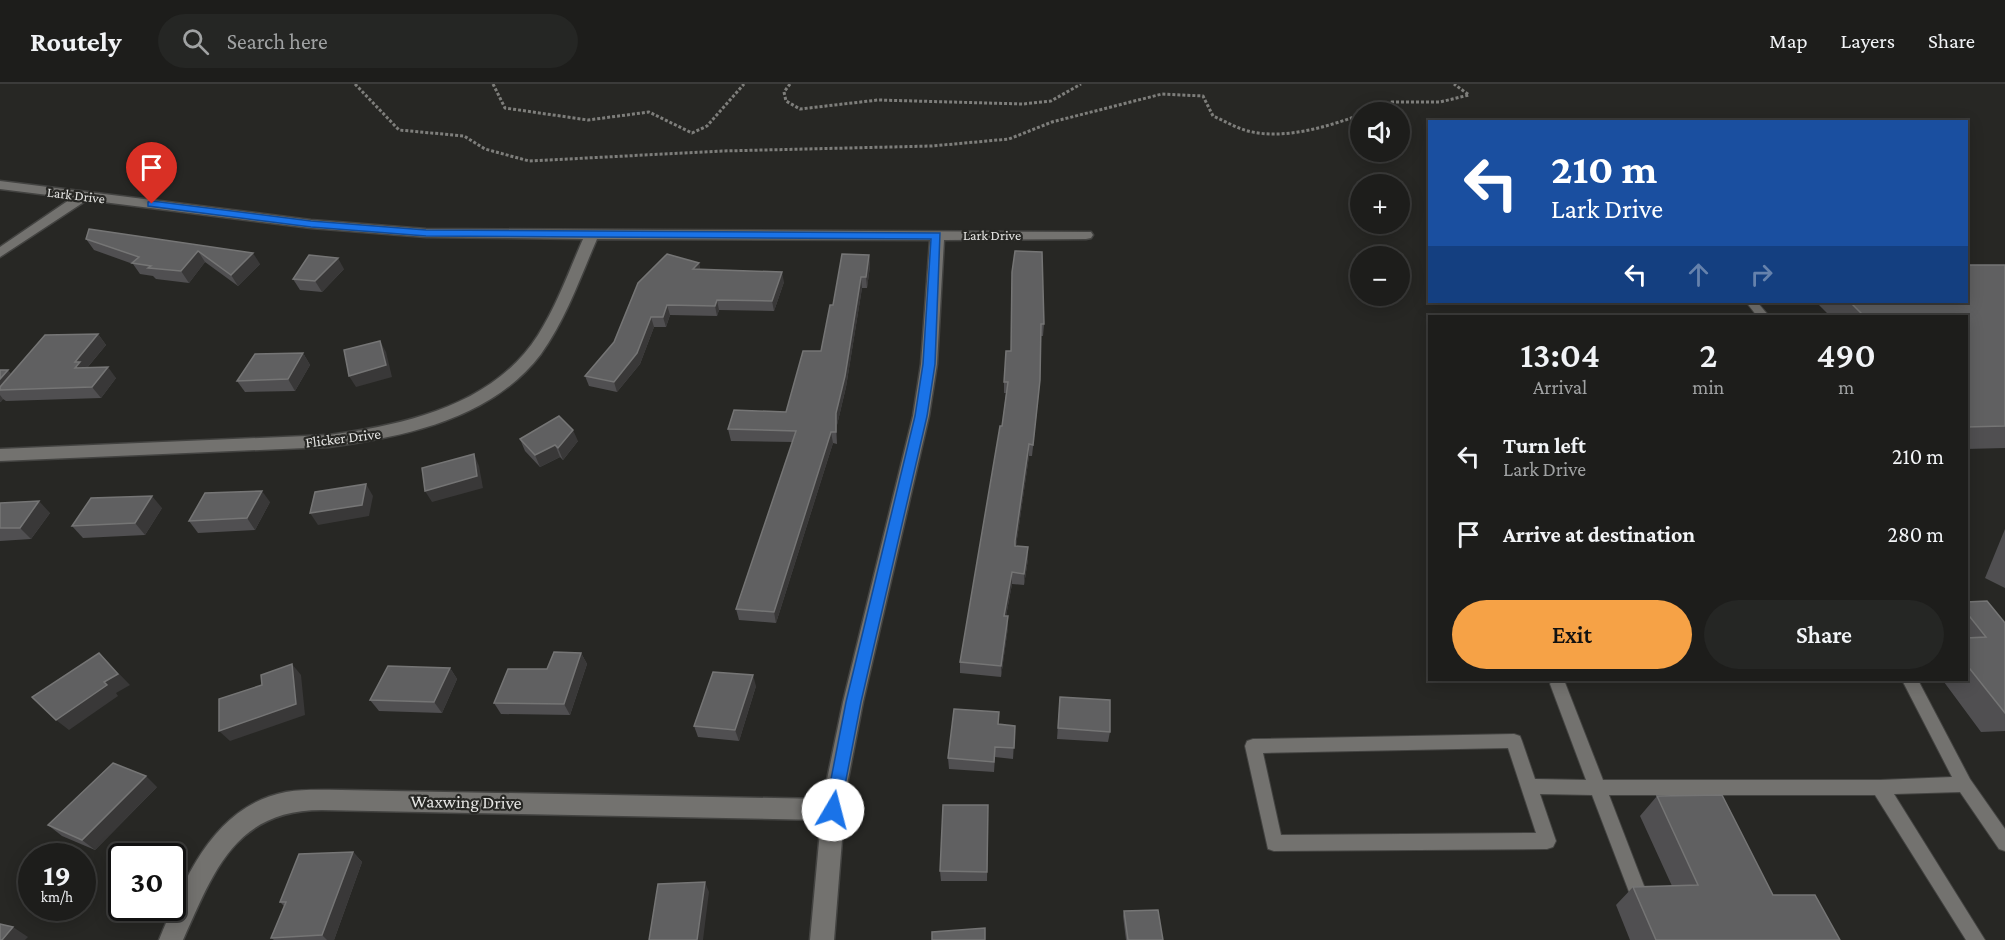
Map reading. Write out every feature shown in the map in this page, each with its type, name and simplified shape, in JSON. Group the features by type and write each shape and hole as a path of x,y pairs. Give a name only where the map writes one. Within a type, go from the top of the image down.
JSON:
{"street":[{"name":"Lark Drive","path":"0,185 384,231 591,236 1086,236"},
{"path":"0,253 84,196"},
{"name":"Flicker Drive","path":"0,455 332,442 404,429 435,418 488,391 524,364 541,343 551,324 591,236"},
{"path":"822,940 833,810 854,702 921,416 929,364 937,236"},
{"name":"Waxwing Drive","path":"171,940 208,860 225,837 244,821 272,807 289,802 341,800 833,810"}],"lane":[{"path":"1752,303 1762,315"},
{"path":"1911,681 1964,784 2005,843"},
{"path":"1558,684 1637,891"},
{"path":"1514,741 1529,786 1547,841 1274,843 1253,746 1514,741"},
{"path":"1529,786 1597,788 1880,787 1964,784"},
{"path":"1880,787 1976,940"}],"path":[{"path":"355,84 399,130 464,136 485,149 529,161 722,151 932,146 1009,139 1052,122 1162,94 1203,96 1213,116 1252,132 1301,131 1350,119"},
{"path":"493,84 505,108 588,120 649,112 692,133 707,126 744,84"},
{"path":"790,84 784,92 786,101 800,109 878,100 1023,104 1051,101 1081,84"},
{"path":"1410,102 1440,102 1469,95 1454,84"}],"building":[{"path":"89,229 253,253 231,275 198,251 181,271 148,268 151,266 132,263 139,257 86,239"},
{"path":"1015,251 1042,252 1044,324 1041,324 1040,380 1033,445 1029,444 1015,541 1015,546 1028,547 1024,574 1012,572 1004,616 1008,616 1001,666 960,662 1008,382 1004,382 1006,351 1011,351 1012,272"},
{"path":"667,254 699,263 693,269 782,272 772,301 717,300 715,306 667,305 663,317 651,317 637,353 614,382 585,376 614,342 638,283"},
{"path":"842,254 869,255 866,277 861,277 845,376 836,413 836,432 831,432 774,612 736,609 796,431 728,429 734,410 786,412 803,351 821,351 830,305 833,305"},
{"path":"309,255 338,258 315,281 293,279"},
{"path":"1968,265 2005,265 2005,426 1968,427 1968,315 1863,315 1851,303 1968,303"},
{"path":"98,334 75,362 80,362 75,368 108,367 92,387 0,390 0,387 45,335"},
{"path":"380,341 386,365 349,376 344,350"},
{"path":"303,353 288,379 237,381 255,354"},
{"path":"0,370 8,370 0,379"},
{"path":"559,416 573,430 558,448 555,445 535,455 520,439"},
{"path":"474,454 477,476 425,491 422,468"},
{"path":"366,484 362,505 310,513 315,492"},
{"path":"262,491 247,518 189,521 205,493"},
{"path":"152,496 135,523 72,526 91,498"},
{"path":"39,501 20,528 0,528 0,503"},
{"path":"1987,601 2005,623 2005,713 1968,667 1968,638 1986,637 1968,614 1968,602"},
{"path":"554,652 581,653 564,704 494,703 508,669 547,669"},
{"path":"99,653 118,674 104,682 107,685 56,720 32,697"},
{"path":"292,664 296,704 219,731 219,699 262,685 261,675"},
{"path":"388,666 450,668 434,702 370,700"},
{"path":"713,672 753,675 735,730 694,726"},
{"path":"1060,697 1110,700 1110,732 1058,728"},
{"path":"954,709 999,712 998,724 1015,726 1014,748 995,747 994,762 948,758"},
{"path":"113,763 146,776 82,840 48,825"},
{"path":"1722,795 1773,895 1815,895 1840,940 1656,940 1633,887 1698,885 1657,796"},
{"path":"943,805 988,805 987,872 940,871"},
{"path":"353,852 322,935 271,938 286,902 280,902 299,854"},
{"path":"705,882 697,940 649,940 658,884"},
{"path":"1158,910 1163,940 1128,940 1124,911"},
{"path":"0,924 13,927 2,940 0,940"},
{"path":"985,928 985,940 932,940 932,932"}],"route":[{"path":"152,204 311,224 426,233 543,236 937,236 929,364 921,416 854,702 833,810"}]}
